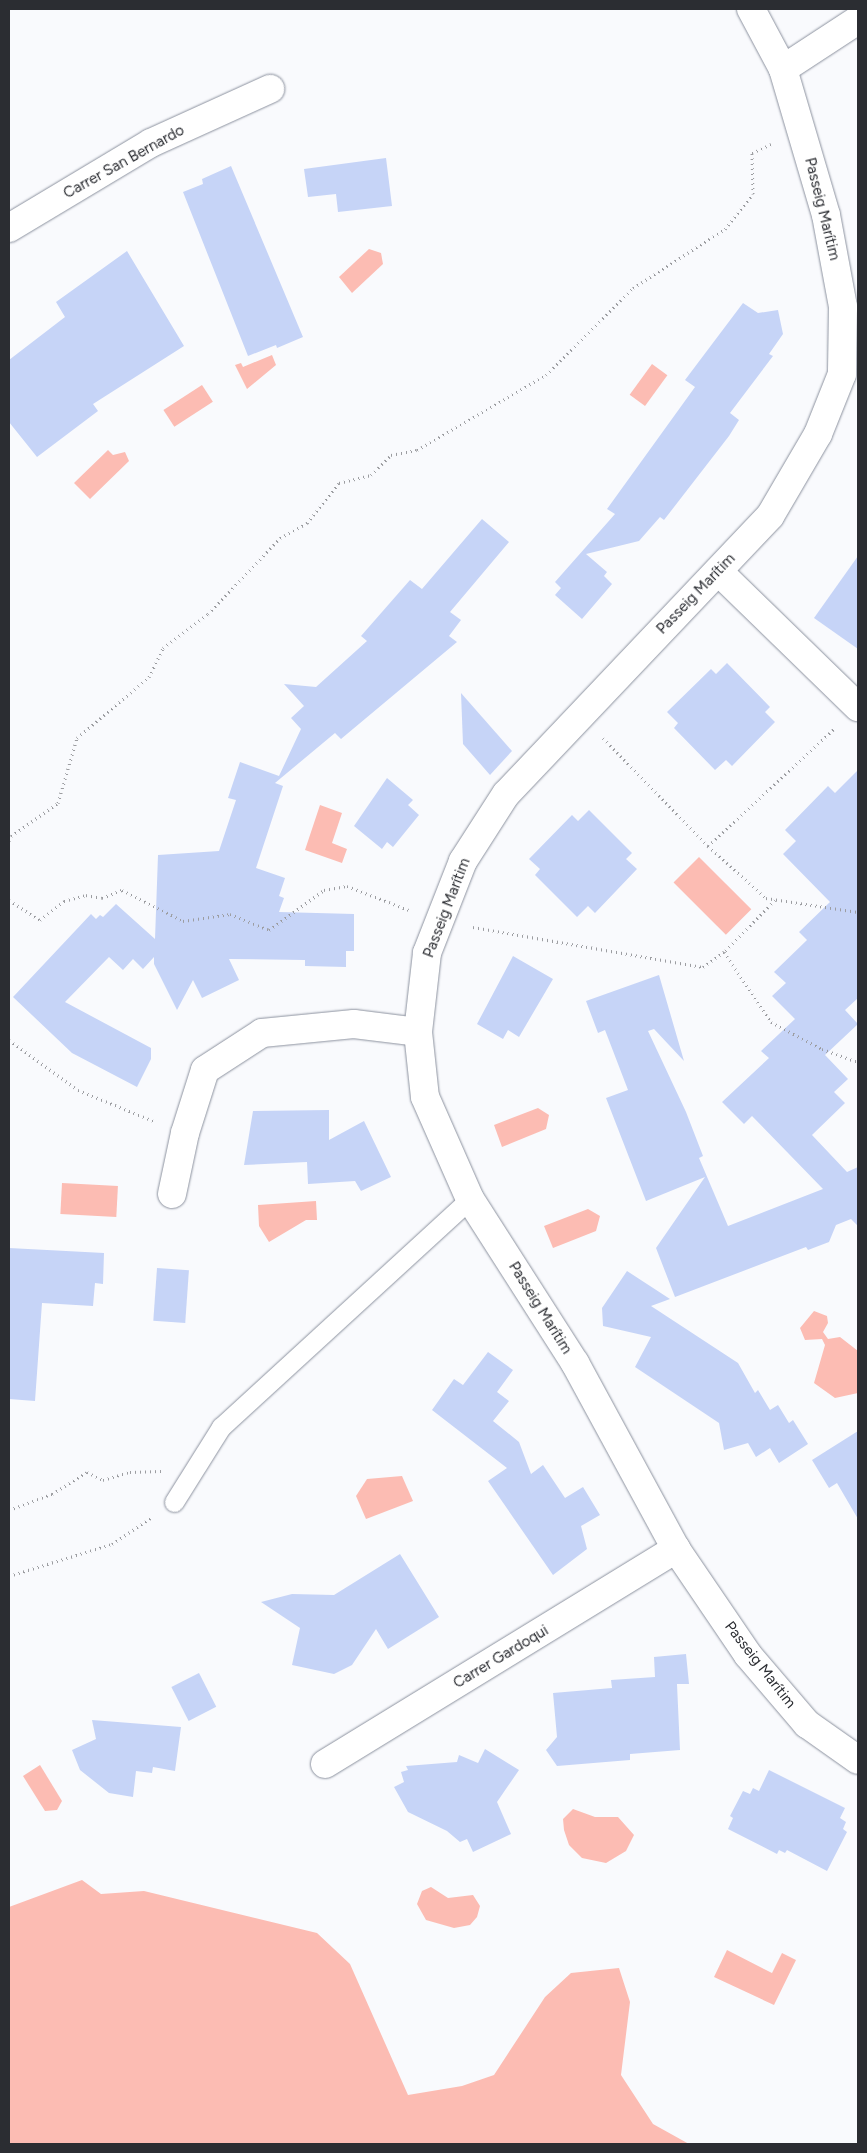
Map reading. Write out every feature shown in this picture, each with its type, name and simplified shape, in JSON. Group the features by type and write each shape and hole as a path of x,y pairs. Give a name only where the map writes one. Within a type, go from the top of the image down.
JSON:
{"street":[{"name":"Passeig Marítim","path":"751,9 783,69 826,215 844,306 842,374 818,434 770,516 719,572 506,794 463,862 427,953 418,1032 424,1097 470,1199 575,1363 676,1549 748,1655 807,1724 858,1760"},
{"path":"783,69 858,20"},
{"name":"Carrer San Bernardo","path":"9,228 151,143 270,89"},
{"path":"719,572 858,707"},
{"path":"172,1194 184,1133 205,1070 262,1033 354,1024 418,1032"},
{"name":"Carrer Gardoqui","path":"325,1764 676,1549"}],"lane":[{"path":"174,1502 221,1427 470,1199"}],"path":[{"path":"9,841 58,802 77,738 148,677 162,648 208,614 280,538 307,522 339,483 370,475 391,454 417,450 546,375 633,288 725,229 753,194 752,153 801,130"},
{"path":"708,846 858,707"},
{"path":"580,715 708,846 766,898 858,912"},
{"path":"9,900 40,920 64,901 86,894 102,898 122,890 183,921 230,914 270,930 324,890 347,886 440,922 703,967 724,952 775,900"},
{"path":"724,952 771,1022 822,1049 858,1062"},
{"path":"9,1040 78,1090 184,1133"},
{"path":"9,1510 52,1494 87,1472 103,1480 130,1472 194,1470"},
{"path":"9,1576 112,1544 174,1502"}],"shaded area":[{"path":"369,249 381,253 383,264 352,293 339,277"},
{"path":"272,355 276,365 247,389 235,365 241,363 243,367"},
{"path":"652,364 667,375 645,406 630,395"},
{"path":"202,385 213,402 174,427 163,410"},
{"path":"108,450 113,455 125,452 129,461 90,499 74,483"},
{"path":"320,805 342,813 332,843 347,849 342,863 305,850"},
{"path":"699,857 751,909 726,935 674,882"},
{"path":"538,1108 549,1115 546,1129 502,1147 494,1125"},
{"path":"62,1183 118,1186 116,1217 60,1214"},
{"path":"316,1201 317,1220 306,1220 269,1242 259,1226 258,1205"},
{"path":"588,1209 600,1216 596,1231 553,1248 544,1226"},
{"path":"814,1311 827,1316 828,1323 823,1332 828,1339 840,1337 858,1351 858,1393 835,1398 814,1383 825,1345 822,1339 805,1340 800,1328"},
{"path":"402,1476 413,1501 366,1519 356,1496 367,1479"},
{"path":"40,1765 62,1801 57,1810 45,1811 23,1776"},
{"path":"573,1809 595,1817 618,1817 634,1835 626,1851 606,1863 582,1858 569,1845 564,1830 563,1819"},
{"path":"82,1880 101,1894 144,1891 317,1933 350,1964 408,2095 462,2086 494,2075 545,1997 571,1973 619,1968 630,2002 621,2075 653,2124 689,2144 9,2144 9,1907"},
{"path":"431,1887 448,1898 473,1895 480,1906 477,1917 470,1925 454,1928 426,1920 417,1904 422,1891"},
{"path":"727,1950 772,1973 782,1953 796,1960 774,2005 714,1977"}],"building":[{"path":"386,158 392,206 338,212 336,194 308,197 304,169"},
{"path":"231,166 303,337 277,348 276,345 248,356 183,192 203,184 202,179"},
{"path":"127,251 184,346 93,404 98,411 37,457 9,422 9,360 65,317 56,302"},
{"path":"743,303 758,313 778,310 783,334 769,354 773,356 730,413 739,420 729,436 664,520 660,517 639,541 586,554 607,572 604,576 612,584 582,619 555,595 561,588 555,582 615,514 607,509 695,387 685,380"},
{"path":"482,519 509,542 450,612 461,620 449,636 457,642 341,739 335,733 275,783 283,786 256,868 285,878 279,896 284,898 279,912 354,914 354,951 346,951 346,967 305,966 305,960 229,959 239,980 202,998 193,980 177,1010 154,964 154,957 143,969 133,959 123,970 109,957 65,1002 151,1048 151,1059 137,1087 72,1053 13,997 91,914 96,919 100,915 103,917 116,904 155,939 158,855 219,851 236,800 228,798 240,762 279,776 301,729 291,718 304,706 284,684 316,687 367,641 361,636 410,580 422,589"},
{"path":"858,556 858,649 814,618"},
{"path":"727,663 770,707 765,712 775,722 732,766 726,760 715,770 674,728 678,723 667,712 711,669 716,674"},
{"path":"461,693 512,751 490,775 463,744"},
{"path":"858,770 858,998 845,1010 858,1024 825,1055 848,1079 834,1092 845,1103 812,1135 847,1172 858,1167 858,1226 851,1219 836,1225 829,1242 808,1250 806,1247 675,1297 656,1248 705,1177 646,1201 606,1098 628,1090 605,1030 598,1033 586,1001 659,975 684,1061 654,1029 648,1031 686,1112 703,1156 699,1158 728,1226 823,1189 752,1116 744,1124 722,1102 769,1058 761,1051 795,1019 772,996 786,983 774,972 807,940 799,932 830,902 783,854 796,841 785,830 828,786 835,793"},
{"path":"387,778 413,800 408,805 419,815 393,847 387,842 382,849 354,826"},
{"path":"589,810 632,853 626,859 637,869 595,913 588,906 577,917 535,875 540,869 529,859 572,815 578,821"},
{"path":"513,956 553,979 519,1037 508,1030 503,1039 477,1024"},
{"path":"329,1110 329,1140 364,1121 391,1177 361,1191 355,1181 308,1184 307,1162 244,1165 253,1111"},
{"path":"9,1248 104,1253 103,1284 95,1283 93,1306 42,1303 35,1401 9,1399"},
{"path":"157,1268 189,1270 185,1323 153,1321"},
{"path":"627,1271 670,1299 651,1306 738,1363 755,1393 758,1390 770,1410 778,1405 789,1423 793,1420 808,1444 779,1463 770,1448 756,1457 748,1443 724,1450 719,1423 635,1367 651,1337 603,1326 602,1308"},
{"path":"488,1352 513,1370 497,1392 509,1401 493,1421 519,1442 531,1474 543,1465 565,1498 583,1487 600,1515 581,1526 587,1549 553,1575 488,1481 507,1468 432,1410 454,1379 463,1385"},
{"path":"858,1431 858,1519 837,1483 829,1488 812,1460"},
{"path":"400,1554 439,1617 388,1649 376,1629 352,1665 334,1674 292,1665 300,1628 261,1602 292,1594 334,1595"},
{"path":"686,1654 689,1684 677,1684 680,1750 630,1754 630,1760 557,1766 546,1750 557,1737 553,1693 612,1688 611,1680 655,1677 654,1657"},
{"path":"199,1673 216,1707 189,1721 171,1687"},
{"path":"92,1720 181,1727 175,1771 153,1767 152,1773 136,1771 133,1797 109,1793 80,1770 72,1750 96,1739"},
{"path":"485,1749 519,1770 497,1802 511,1834 473,1852 467,1839 460,1842 447,1831 408,1812 394,1787 404,1782 401,1772 408,1770 406,1766 457,1762 459,1755 478,1763"},
{"path":"769,1770 845,1808 840,1818 846,1822 843,1829 847,1832 827,1871 787,1850 785,1853 779,1850 777,1854 728,1829 733,1818 730,1816 743,1791 750,1794 753,1788 759,1791"}]}
